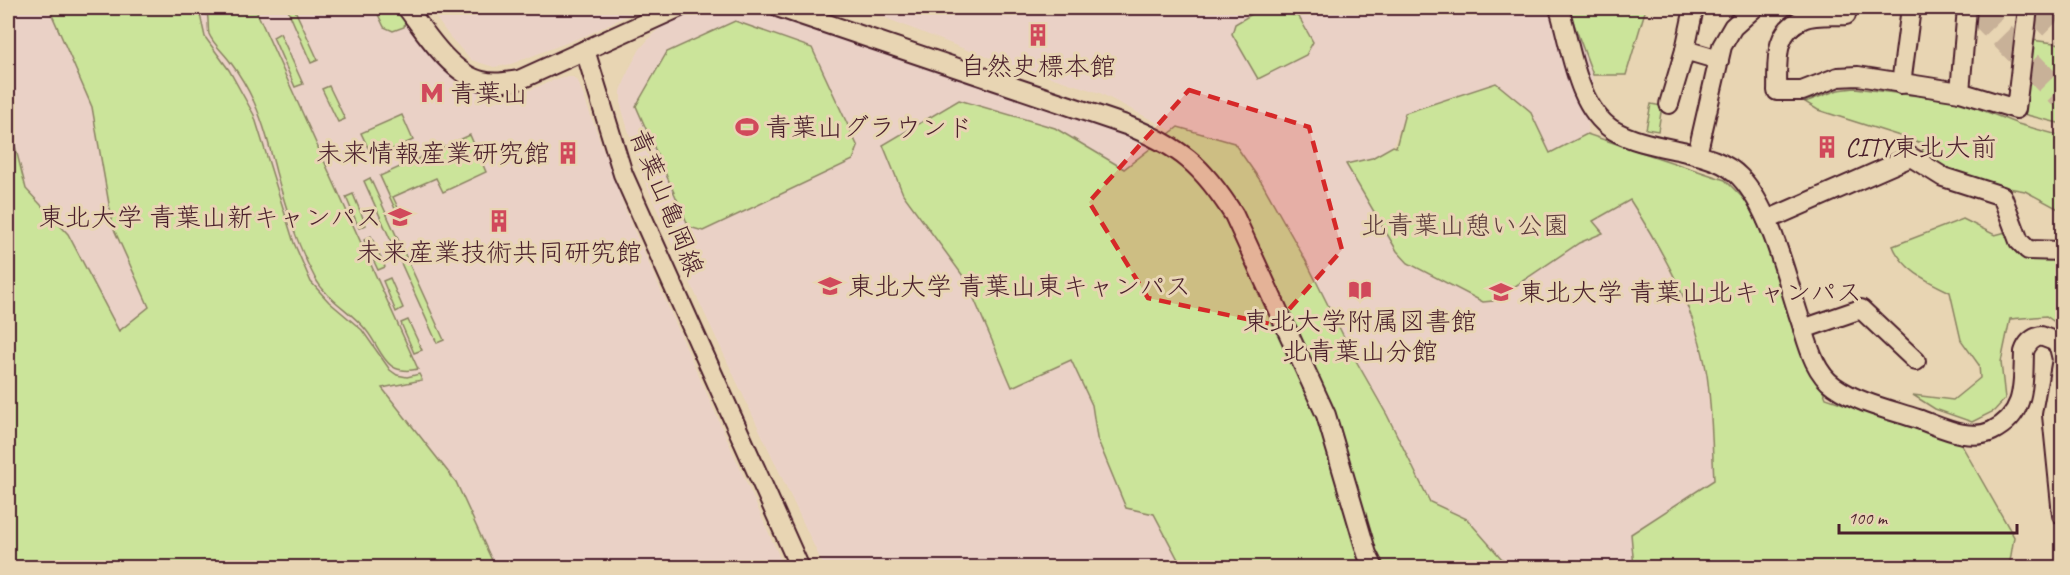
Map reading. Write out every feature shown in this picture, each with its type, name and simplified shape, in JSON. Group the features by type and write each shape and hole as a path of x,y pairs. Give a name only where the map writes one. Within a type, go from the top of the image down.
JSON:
{"street":[{"path":"407,8 454,66 471,78 483,82 501,83 519,80 678,8"},
{"path":"780,8 1106,118 1155,137 1179,150 1198,166 1216,186 1234,215 1326,416 1367,554 1374,567"},
{"path":"1559,8 1583,92 1598,117 1612,130 1633,139 1720,163 1739,175 1754,195 1767,220 1803,329 1819,369 1833,385 1856,398 1969,435 1981,436 2004,424 2020,403 2026,346 2032,340 2042,336 2054,341 2059,347 2062,359 2052,415 2062,515"},
{"path":"1670,104 1694,8"},
{"path":"1697,155 1722,46 1733,27 1754,8"},
{"path":"1847,8 1846,15 1804,18 1781,37 1777,91 1802,91 1838,77 1858,76 1960,92 2016,109 2028,8"},
{"path":"1901,84 1911,8"},
{"path":"1960,92 1967,8"},
{"name":"青葉山亀岡線","path":"585,50 623,174 800,567"},
{"path":"1685,50 1719,60"},
{"path":"1767,220 1911,157 1943,177 2002,196 2019,241 2028,250 2062,251"},
{"path":"1803,329 1861,309 1916,361"}],"highlighted area":[{"path":"1189,90 1309,127 1342,250 1275,325 1148,298 1089,202"}],"shaded area":[{"name":"東北大学 青葉山新キャンパス","path":"8,8 49,8 92,107 113,227 149,307 119,332 68,234 26,189 8,118"},
{"path":"196,8 400,8 459,79 486,94 491,102 504,100 562,77 573,77 578,81 629,219 784,567 495,567 456,482 261,261 254,114 229,70 205,37 199,10"},
{"path":"429,8 643,8 587,35 511,64 494,67 471,60 449,36"},
{"name":"東北大学 青葉山東キャンパス","path":"755,8 1156,144 1124,169 1055,128 903,194 966,280 1012,387 1071,360 1092,405 1097,438 1154,514 1182,567 824,567 671,242 640,170 621,106 621,91 629,69 640,49 653,34 668,21 694,10"},
{"name":"東北大学 青葉山北キャンパス","path":"860,8 1568,8 1593,75 1587,134 1550,153 1530,111 1405,113 1393,146 1403,154 1629,200 1655,240 1695,323 1707,375 1714,480 1631,534 1634,567 1509,567 1467,519 1430,502 1306,261 1262,183 1234,143 1178,127 1173,131 1100,93 972,52"}],"green space":[{"path":"49,8 196,8 199,10 205,37 229,70 254,115 294,243 311,282 329,302 362,330 390,370 397,375 407,377 419,374 422,380 382,388 456,482 495,567 8,567 8,118 26,189 68,234 119,331 149,307 113,227 92,107"},
{"path":"205,8 255,8 418,369 398,369 391,366 366,330 326,293 315,278 292,226 258,110 238,72 211,38"},
{"path":"287,8 294,8 318,60 311,63"},
{"path":"375,8 399,8 406,17 404,27 393,31 384,27"},
{"path":"1262,8 1274,8 1299,17 1313,42 1306,55 1258,79 1232,34 1235,24"},
{"path":"1568,8 1646,8 1626,75 1593,75"},
{"name":"青葉山グラウンド","path":"735,21 812,48 858,147 853,160 703,231 689,227 636,106 667,52"},
{"path":"280,33 303,84 295,87 273,37"},
{"path":"2031,40 2062,44 2062,124 2023,114"},
{"name":"北青葉山憩い公園","path":"1496,83 1530,111 1550,153 1587,134 1725,180 1746,201 1757,222 1826,398 1961,444 2014,537 2009,567 1634,567 1631,534 1714,480 1709,388 1696,329 1667,262 1630,200 1593,221 1603,233 1579,243 1493,301 1483,302 1408,263 1397,251 1346,164 1372,158 1393,146 1396,147 1405,113"},
{"path":"329,86 345,119 338,122 322,89"},
{"path":"1855,88 1959,101 2018,124 2062,136 2062,211 2025,191 1952,178 1920,157 1925,144 1818,110 1805,102 1838,90"},
{"path":"959,100 1055,128 1124,169 1178,127 1234,143 1262,183 1306,261 1430,502 1467,519 1509,567 1182,567 1154,514 1126,508 1097,438 1092,405 1071,360 1012,387 966,280 903,194 883,145"},
{"path":"1651,104 1662,106 1658,131 1646,129"},
{"path":"402,115 413,140 373,158 361,133"},
{"path":"470,135 486,172 443,192 436,178 393,197 400,212 397,213 380,176"},
{"path":"370,178 444,340 437,343 364,181"},
{"path":"353,194 366,225 359,228 346,197"},
{"path":"1963,219 1995,235 2010,231 2021,253 2062,254 2062,327 2046,316 2010,319 2001,362 2005,399 1994,411 1972,422 1935,409 1913,395 1953,400 1980,378 1979,365 1961,340 1950,292 1924,279 1909,268 1893,246"},
{"path":"371,236 385,267 378,270 364,240"},
{"path":"390,278 403,308 396,312 383,281"},
{"path":"408,320 422,350 414,353 401,323"}],"tunnel":[{"path":"1975,8 2062,97"},
{"path":"2034,8 2062,36"}],"place":[{"name":"自然史標本館","path":"1038,35"},
{"name":"青葉山","path":"432,93"},
{"name":"青葉山グラウンド","path":"747,127"},
{"name":"CITY東北大前","path":"1827,147"},
{"name":"未来情報産業研究館","path":"568,153"},
{"name":"東北大学 青葉山新キャンパス","path":"400,217"},
{"name":"未来産業技術共同研究館","path":"499,221"},
{"name":"東北大学 青葉山東キャンパス","path":"830,286"},
{"name":"東北大学附属図書館 北青葉山分館","path":"1360,290"},
{"name":"東北大学 青葉山北キャンパス","path":"1501,292"}]}
